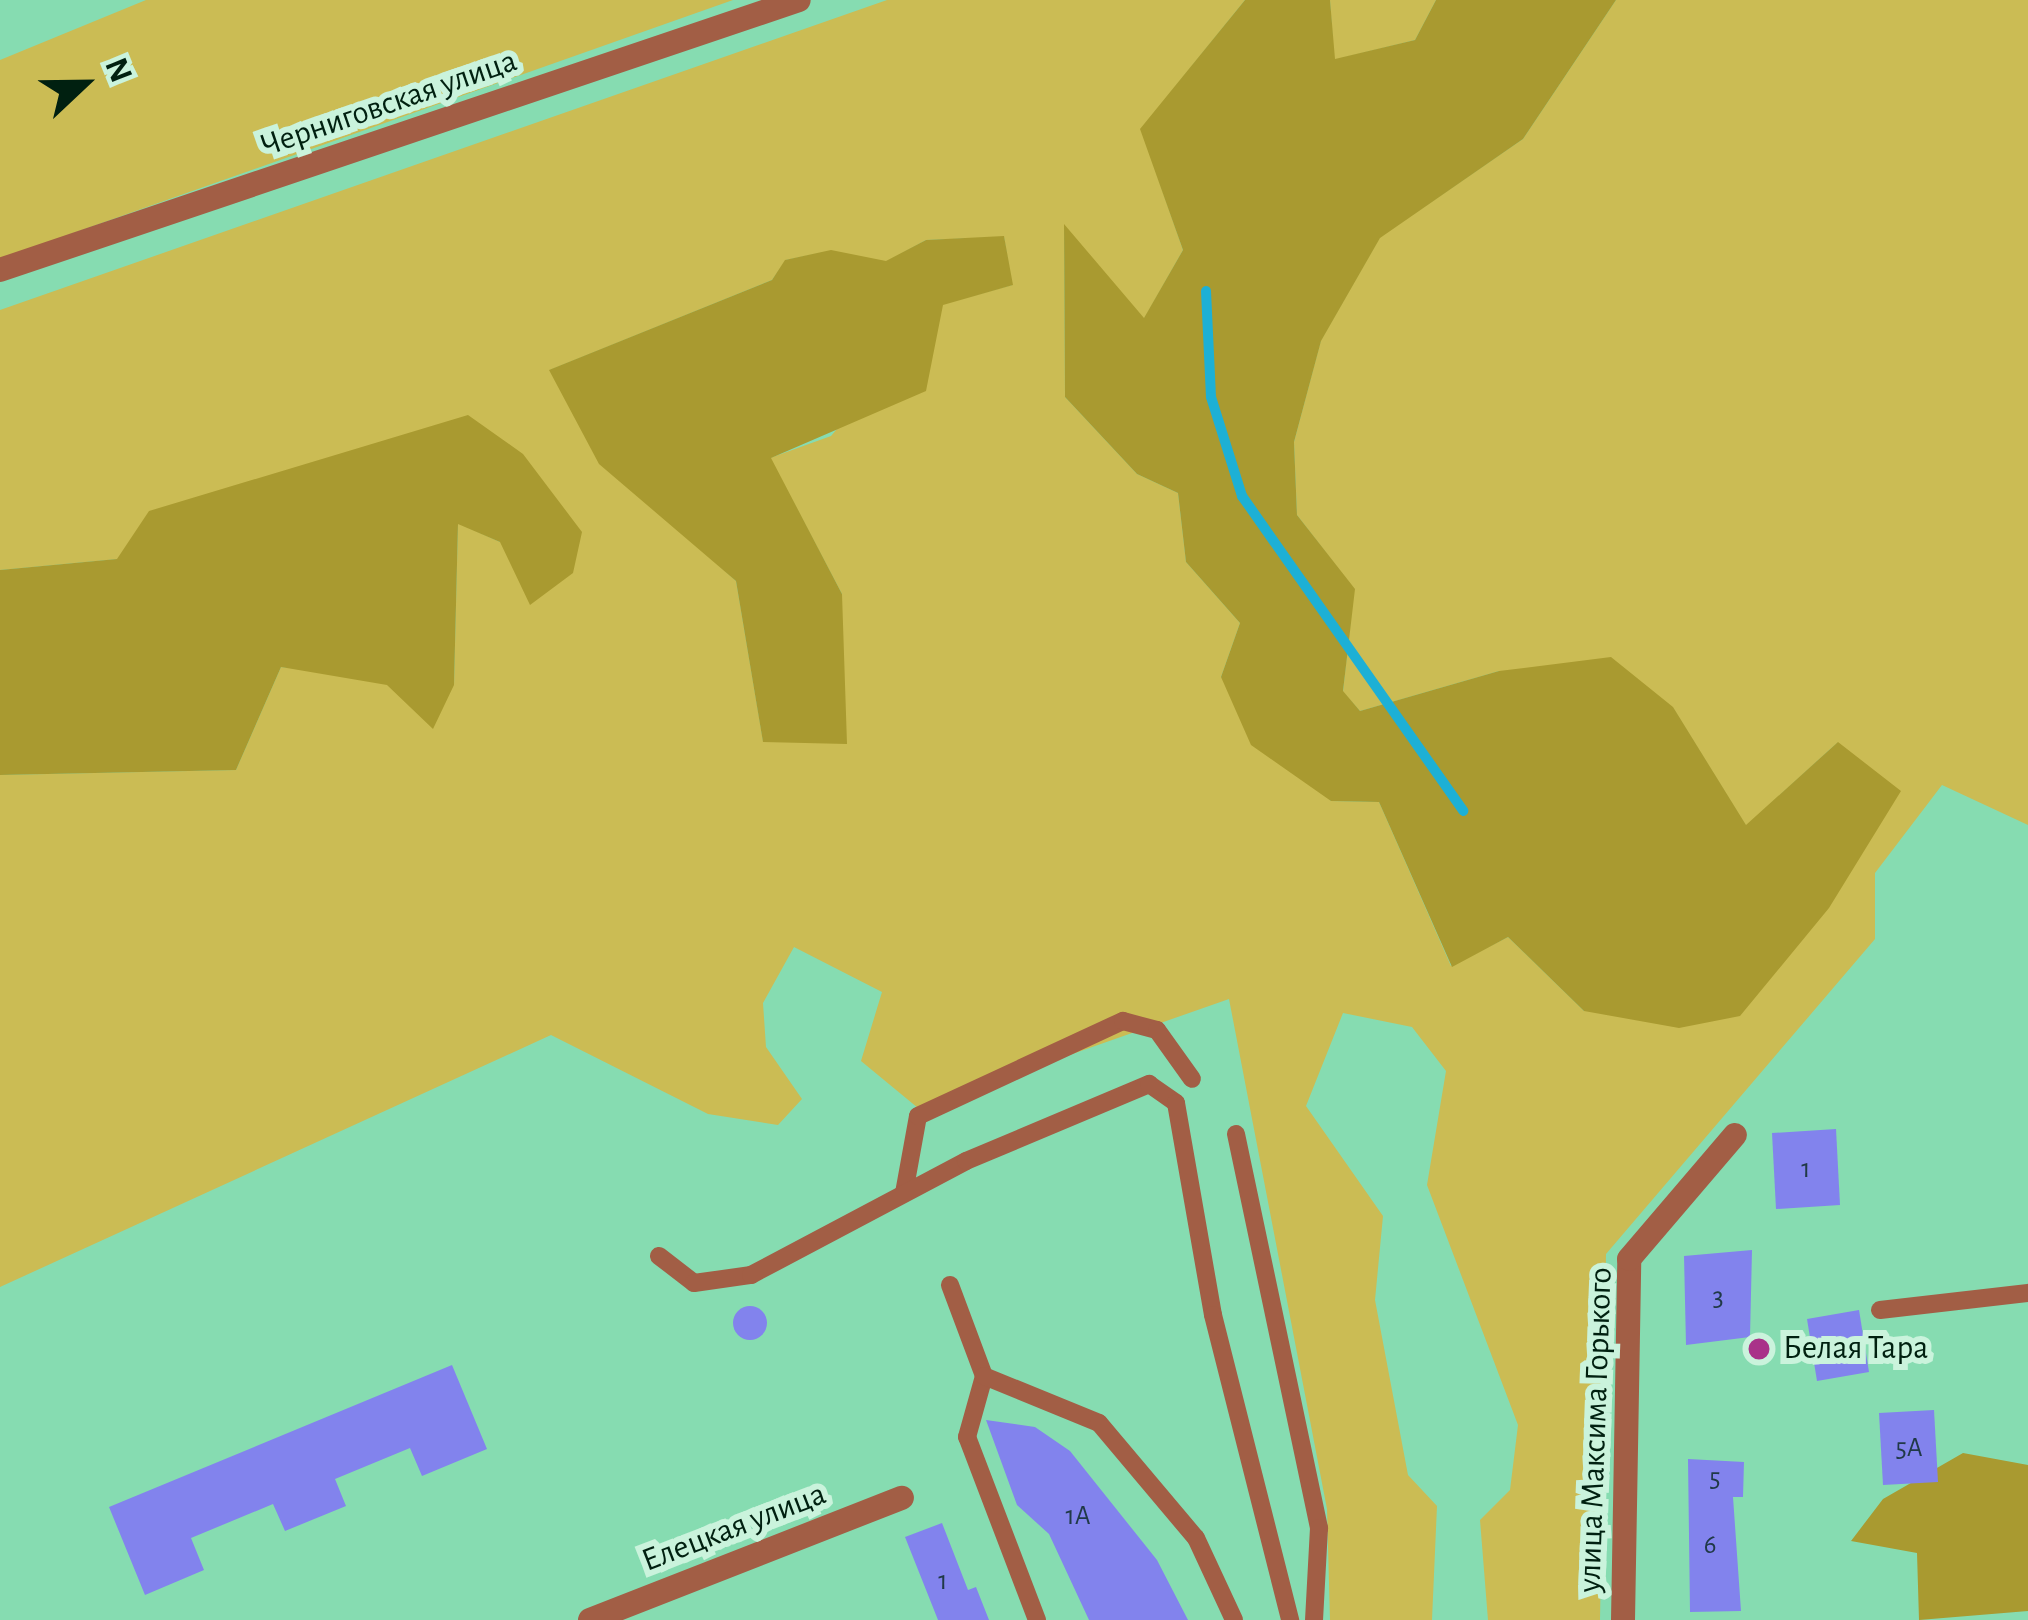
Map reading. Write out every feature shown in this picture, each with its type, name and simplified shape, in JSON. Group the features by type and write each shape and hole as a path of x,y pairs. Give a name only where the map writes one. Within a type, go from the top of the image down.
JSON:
{"street":[{"name":"Черниговская улица","path":"0,270 800,0"},
{"name":"улица Максима Горького","path":"1623,1620 1629,1259 1735,1136"},
{"name":"Елецкая улица","path":"590,1620 902,1498"}],"lane":[{"path":"904,1193 918,1116 1123,1021 1156,1030 1192,1079"},
{"path":"659,1256 694,1283 751,1275 904,1193 1149,1084 1176,1103 1213,1315 1290,1620"},
{"path":"1236,1134 1319,1528 1314,1620"},
{"path":"950,1285 984,1376 968,1437 1036,1620"},
{"path":"1880,1310 2028,1293"},
{"path":"984,1376 1099,1423 1196,1538 1234,1620"}],"shaded area":[{"path":"146,0 733,0 0,259 0,60"},
{"path":"887,0 1245,0 1141,129 1183,250 1144,319 1064,226 1065,397 1137,474 1178,493 1186,562 1240,623 1221,677 1331,801 1379,802 1451,966 1508,937 1584,1011 1838,742 1746,826 1673,708 1499,671 1360,711 1343,692 1354,589 1297,515 1294,442 1321,340 1380,237 1523,139 1616,0 2028,0 2028,825 1942,785 1875,873 1875,939 1606,1254 1600,1620 1488,1620 1480,1520 1510,1490 1518,1425 1427,1185 1446,1071 1412,1027 1343,1013 1306,1106 1383,1216 1375,1300 1408,1475 1437,1506 1432,1620 1330,1620 1327,1509 1229,999 918,1108 861,1061 882,992 794,947 763,1003 766,1047 802,1099 778,1125 708,1114 551,1035 0,1287 0,775 236,770 281,667 454,685 458,523 500,542 523,454 118,559 0,570 0,310","holes":["1004,237 1012,285 943,304 831,436 770,458 842,594 763,741 736,581 675,526 550,370 772,280 786,260 830,251 886,262 926,240"]},
{"path":"1245,0 1330,0 1335,59 1415,40 1436,0 1616,0 1523,139 1380,238 1321,341 1294,442 1297,515 1355,589 1343,691 1360,711 1499,671 1611,657 1673,707 1746,825 1838,742 1901,791 1829,908 1740,1016 1679,1028 1584,1011 1508,937 1452,967 1379,802 1331,801 1251,745 1221,677 1240,623 1186,562 1178,493 1137,474 1065,397 1064,224 1144,318 1183,250 1140,129"},
{"path":"1330,0 1436,0 1415,40 1334,60"},
{"path":"1004,236 1013,285 943,305 926,391 771,458 842,594 847,744 763,742 736,581 599,464 549,370 772,280 785,260 831,250 886,261 926,240"},
{"path":"468,415 523,454 582,532 573,573 530,605 500,542 458,524 454,685 433,729 387,685 281,667 236,770 0,775 0,570 117,559 149,511"},
{"path":"1963,1453 2028,1465 2028,1611 1919,1620 1917,1553 1851,1541 1883,1499"}],"building":[{"path":"1836,1129 1840,1205 1776,1209 1772,1133"},
{"path":"1752,1250 1750,1337 1686,1345 1684,1256"},
{"path":"750,1306 762,1311 767,1323 762,1335 750,1340 738,1335 733,1323 738,1311"},
{"path":"1859,1310 1869,1372 1817,1381 1807,1319"},
{"path":"452,1365 487,1449 422,1476 410,1448 335,1479 346,1506 285,1531 273,1504 191,1538 204,1570 145,1595 109,1507"},
{"path":"1934,1410 1938,1482 1883,1485 1879,1413"},
{"path":"986,1420 1035,1427 1070,1451 1157,1560 1188,1620 1089,1620 1049,1534 1017,1505"},
{"path":"1688,1459 1744,1462 1743,1497 1733,1497 1741,1611 1690,1612"},
{"path":"942,1523 968,1590 976,1587 989,1620 938,1620 905,1537"}],"waterway":[{"path":"1206,291 1211,397 1242,496 1463,811"}],"place":[{"name":"Белая Тара","path":"1759,1349"}]}
